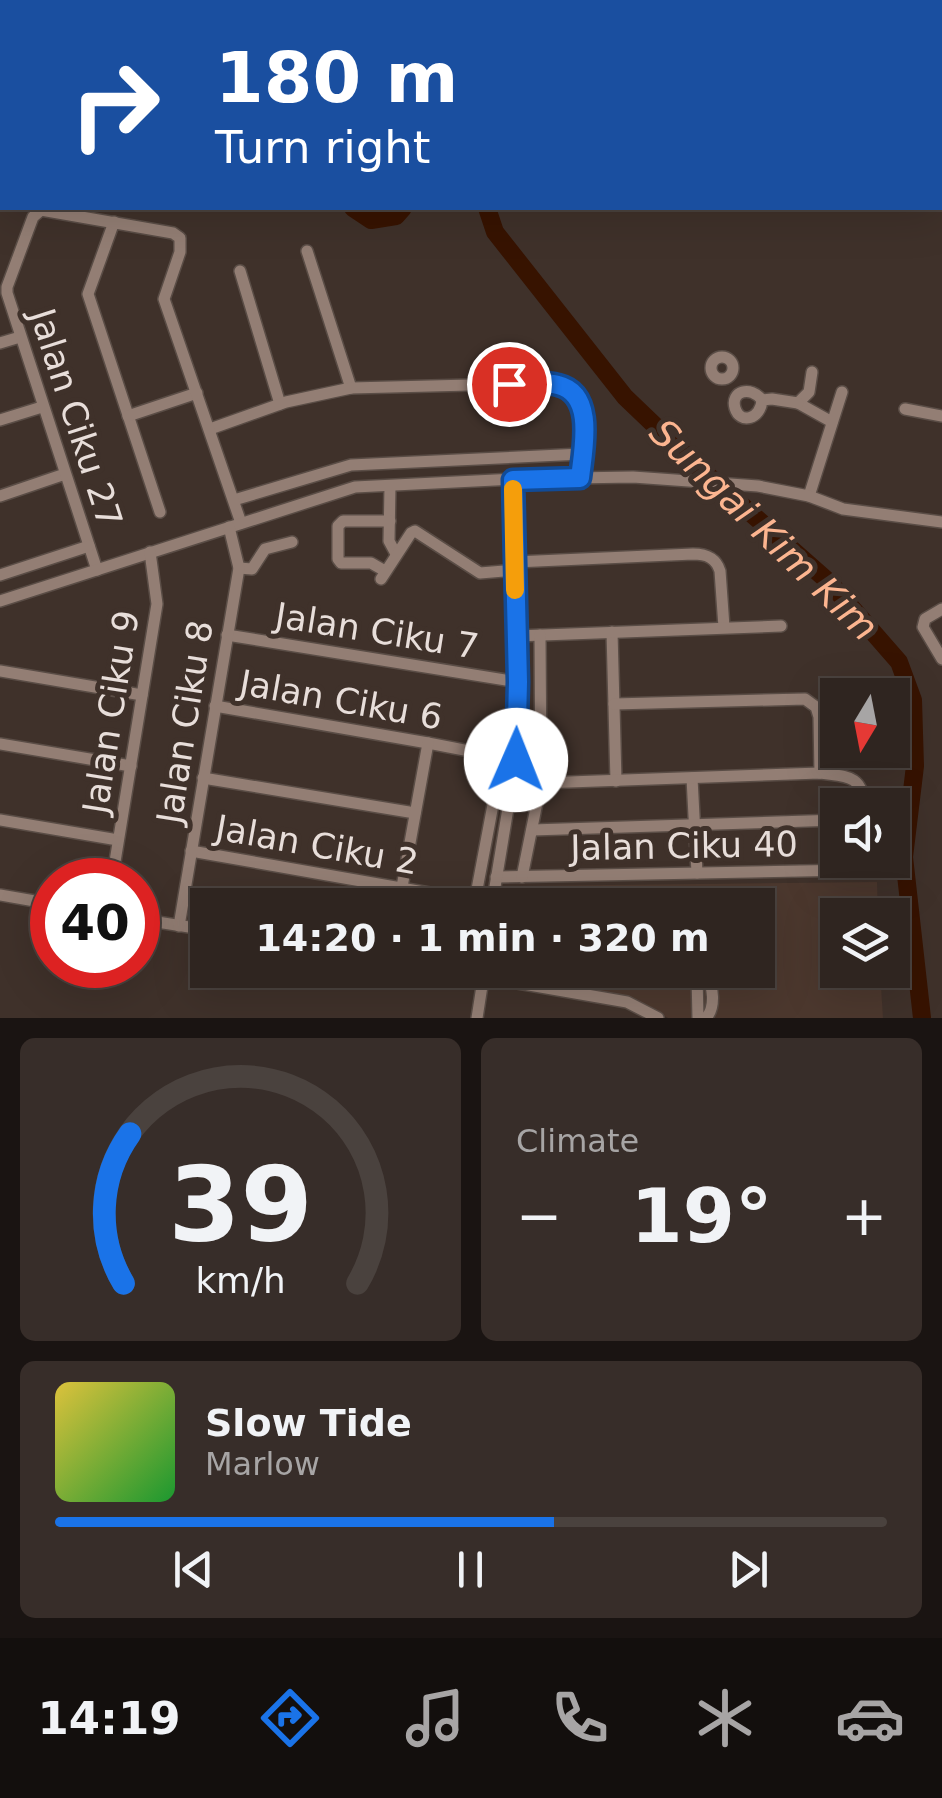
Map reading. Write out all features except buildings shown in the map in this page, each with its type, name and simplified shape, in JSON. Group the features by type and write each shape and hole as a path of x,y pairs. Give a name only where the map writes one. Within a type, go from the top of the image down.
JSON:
{"street":[{"name":"Jalan Ciku 27","path":"96,570 6,289 35,213 45,210 177,235 182,242 180,252"},
{"path":"114,222 88,294 160,512"},
{"path":"308,251 351,388"},
{"name":"Jalan Ciku 8","path":"179,926 238,568 234,500 164,299 180,252"},
{"path":"240,271 280,404"},
{"path":"0,343 20,337"},
{"path":"798,403 808,392 812,372"},
{"path":"725,379 739,394"},
{"path":"210,429 280,404 351,388 559,385 573,392 582,406 580,478"},
{"path":"752,390 762,400 759,414 753,418 739,414 736,408 735,401 745,391 752,390"},
{"path":"809,496 842,392"},
{"path":"128,416 198,393"},
{"path":"762,400 798,403 832,422"},
{"path":"0,420 42,407"},
{"path":"905,409 942,416"},
{"path":"234,500 352,465 582,454"},
{"path":"0,496 65,474"},
{"path":"0,600 355,487 632,477 758,486 809,496 842,509 942,522"},
{"path":"494,888 516,760 513,480"},
{"path":"390,486 389,543 396,554"},
{"path":"390,521 342,522 338,526 341,563 371,563 383,575 415,531 478,572 515,566 706,556 720,571 724,628"},
{"path":"238,568 252,569 265,549 292,542"},
{"path":"0,575 89,546"},
{"name":"Jalan Ciku 9","path":"115,858 157,602 150,552"},
{"path":"942,609 925,618 922,626 942,659"},
{"path":"516,636 781,626"},
{"path":"612,632 616,780"},
{"name":"Jalan Ciku 7","path":"227,635 518,682"},
{"path":"522,877 541,783 540,635"},
{"path":"0,671 142,695"},
{"path":"614,704 805,699 816,707 820,717 820,774"},
{"name":"Jalan Ciku 6","path":"216,706 516,760"},
{"path":"402,887 428,743"},
{"path":"0,744 130,766"},
{"path":"477,888 502,757"},
{"path":"541,783 820,774 854,780 861,788"},
{"path":"204,778 415,812"},
{"path":"692,778 698,873"},
{"path":"0,820 118,840"},
{"path":"532,830 820,821"},
{"name":"Jalan Ciku 2","path":"191,851 408,888"},
{"name":"Jalan Ciku 40","path":"496,877 820,871"},
{"path":"0,895 30,900"},
{"path":"160,922 190,928"},
{"path":"476,1018 481,988"},
{"path":"558,988 628,1002 658,1018"},
{"path":"698,988 698,1018"},
{"path":"706,1018 712,1011 711,988"}],"shaded area":[{"path":"877,882 877,898 820,898 820,988 881,988 883,1018 668,1018 634,1000 561,988 775,988 775,888 515,886"}],"waterway":[{"name":"Sungai Kim Kim","path":"356,210 371,220 396,216 401,210"},
{"name":"Sungai Kim Kim","path":"488,210 495,232 625,397 830,583 899,662 913,700 915,766 904,857 922,1018"}],"slow traffic":[{"path":"513,489 515,590"}],"route":[{"path":"509,384 553,384 566,388 582,406 584,422 580,478 513,480 516,760"}]}
